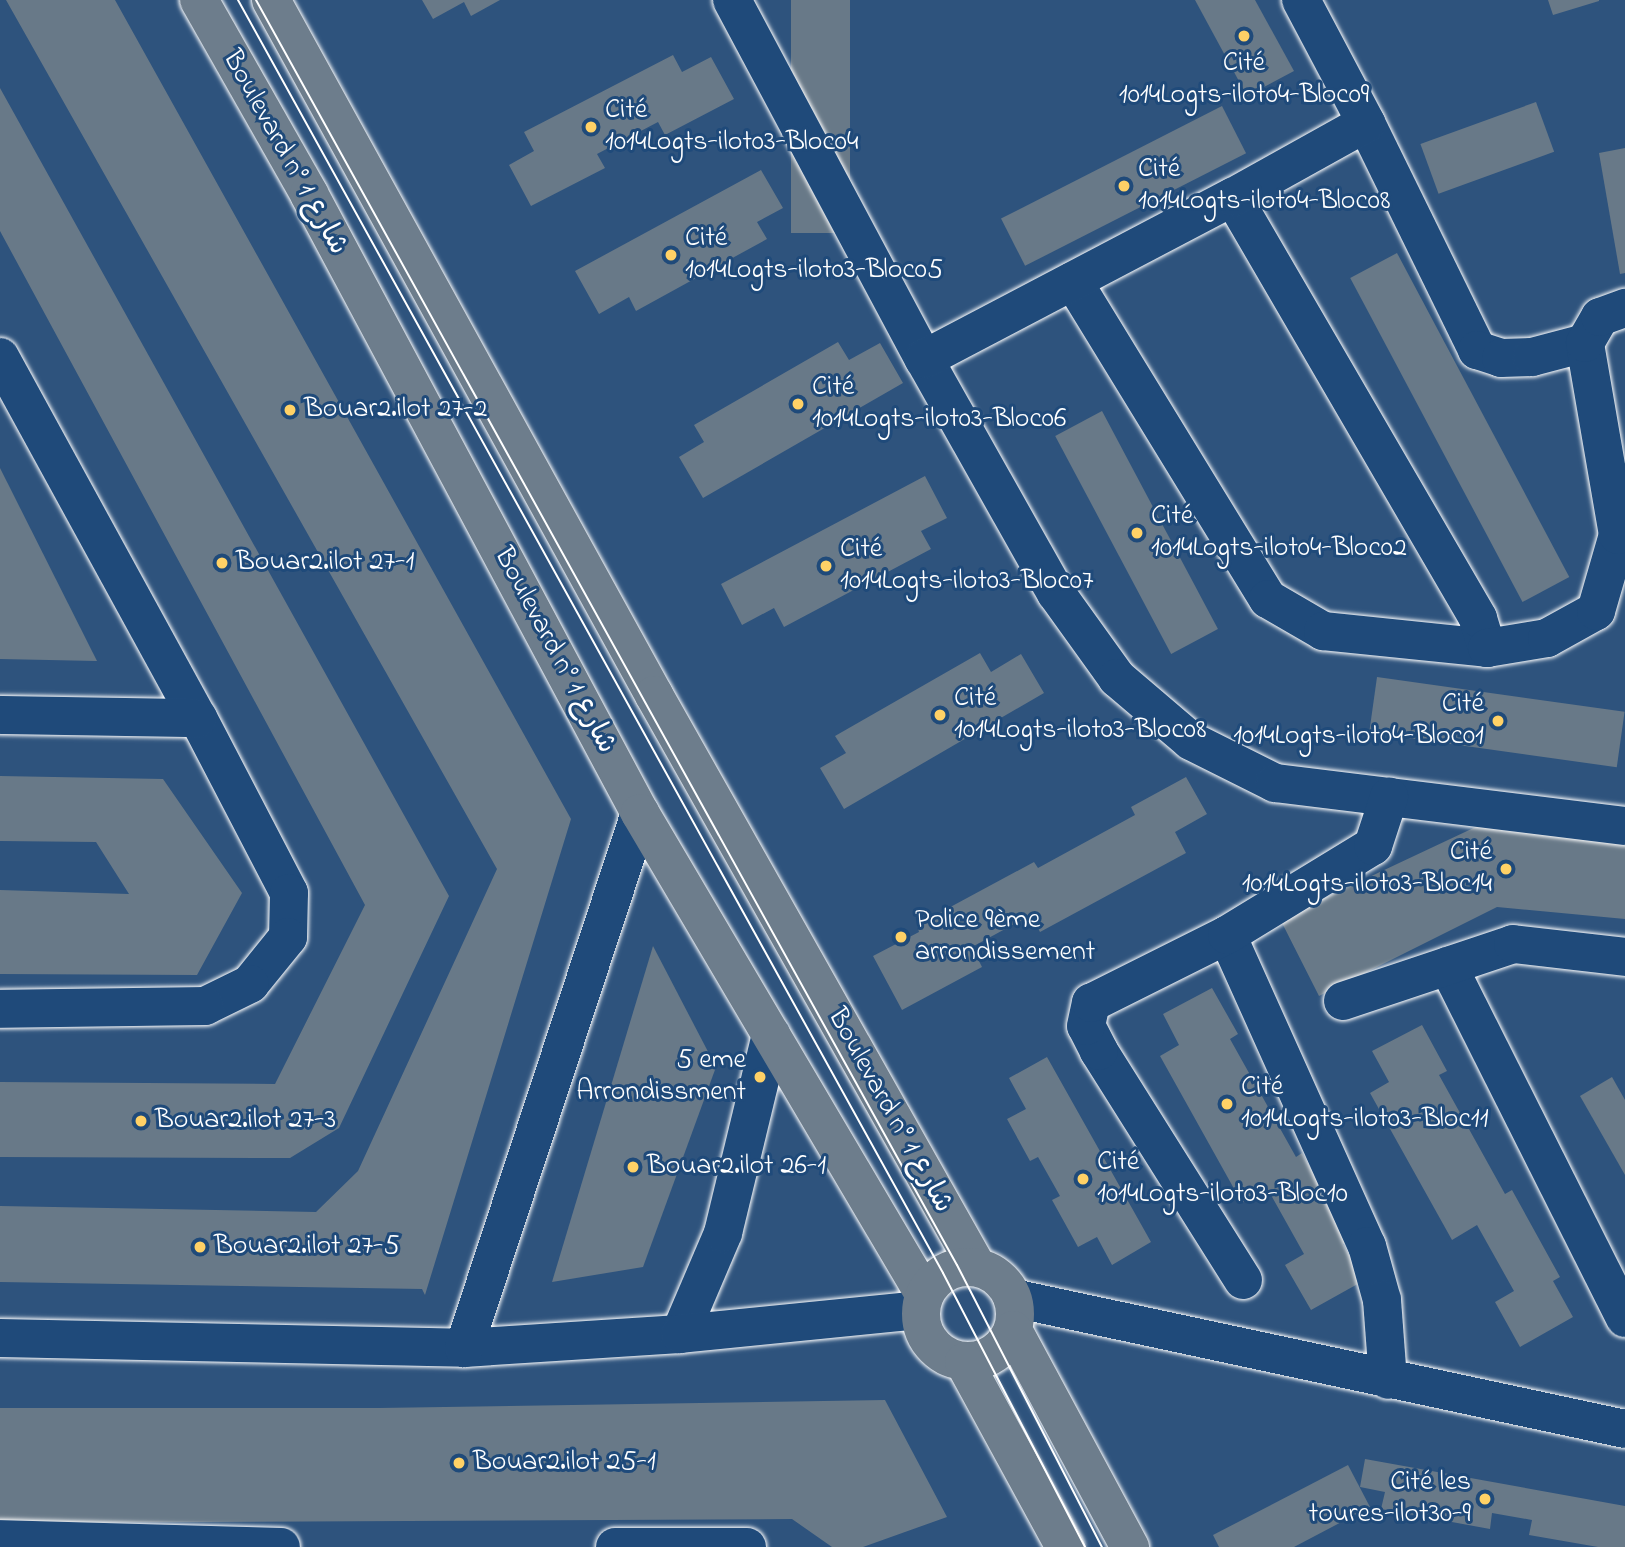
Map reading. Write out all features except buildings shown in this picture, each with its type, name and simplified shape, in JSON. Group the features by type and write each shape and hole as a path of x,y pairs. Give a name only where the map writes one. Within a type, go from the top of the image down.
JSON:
{"main road":[{"name":"Boulevard n° شارع 1","path":"199,0 309,194 640,813 771,1035 922,1302"},
{"name":"Boulevard n° شارع 1","path":"271,0 654,695 977,1267"},
{"path":"1013,1314 1004,1345 987,1357 964,1362 936,1350 926,1338 922,1302 932,1281 960,1266 977,1267 999,1278 1013,1314 1130,1547"},
{"path":"964,1362 1065,1547"}],"street":[{"path":"732,0 923,359 1056,593 1117,678 1191,741 1275,783 1625,827"},
{"path":"1301,0 1366,123 1477,349 1501,358 1532,357 1585,342"},
{"path":"923,359 1233,197 1366,123"},
{"path":"1233,197 1478,618 1487,648"},
{"path":"1073,281 1268,599 1323,631 1487,648 1547,638 1596,611 1618,536 1585,342 1600,317 1625,308"},
{"path":"0,357 198,718 289,893 288,937 250,984 205,1006 0,1009"},
{"path":"0,715 198,718"},
{"path":"1242,1280 1086,1026 1091,1003 1227,935 1373,846 1389,797"},
{"path":"464,1348 640,813"},
{"path":"1227,935 1367,1246 1382,1300 1388,1380"},
{"path":"1343,1001 1513,944 1625,957"},
{"path":"1448,966 1625,1318"},
{"path":"680,1334 723,1233 771,1035"},
{"path":"0,1338 464,1348 680,1334 922,1302"},
{"path":"1013,1314 1388,1380 1625,1429"},
{"path":"0,1539 281,1547"},
{"path":"615,1547 747,1547"}],"tram line":[{"path":"238,0 943,1273 1085,1547"},
{"path":"256,0 957,1265 1102,1547"}],"place":[{"name":"Cité 1014Logts-ilot04-Bloc09","path":"1244,36"},
{"name":"Cité 1014Logts-ilot03-Bloc04","path":"591,127"},
{"name":"Cité 1014Logts-ilot04-Bloc08","path":"1124,186"},
{"name":"Cité 1014Logts-ilot03-Bloc05","path":"671,255"},
{"name":"Cité 1014Logts-ilot03-Bloc06","path":"798,404"},
{"name":"Bouar2.ilot 27-2","path":"290,410"},
{"name":"Cité 1014Logts-ilot04-Bloc02","path":"1137,533"},
{"name":"Bouar2.ilot 27-1","path":"222,563"},
{"name":"Cité 1014Logts-ilot03-Bloc07","path":"826,566"},
{"name":"Cité 1014Logts-ilot03-Bloc08","path":"940,715"},
{"name":"Cité 1014Logts-ilot04-Bloc01","path":"1498,721"},
{"name":"Cité 1014Logts-ilot03-Bloc14","path":"1506,869"},
{"name":"Police 9ème arrondissement","path":"901,937"},
{"name":"5 eme Arrondissment","path":"760,1077"},
{"name":"Cité 1014Logts-ilot03-Bloc11","path":"1227,1104"},
{"name":"Bouar2.ilot 27-3","path":"141,1121"},
{"name":"Bouar2.ilot 26-1","path":"633,1167"},
{"name":"Cité 1014Logts-ilot03-Bloc10","path":"1083,1179"},
{"name":"Bouar2.ilot 27-5","path":"200,1247"},
{"name":"Bouar2.ilot 25-1","path":"459,1463"},
{"name":"Cité les toures-ilot30-9","path":"1485,1499"}]}
